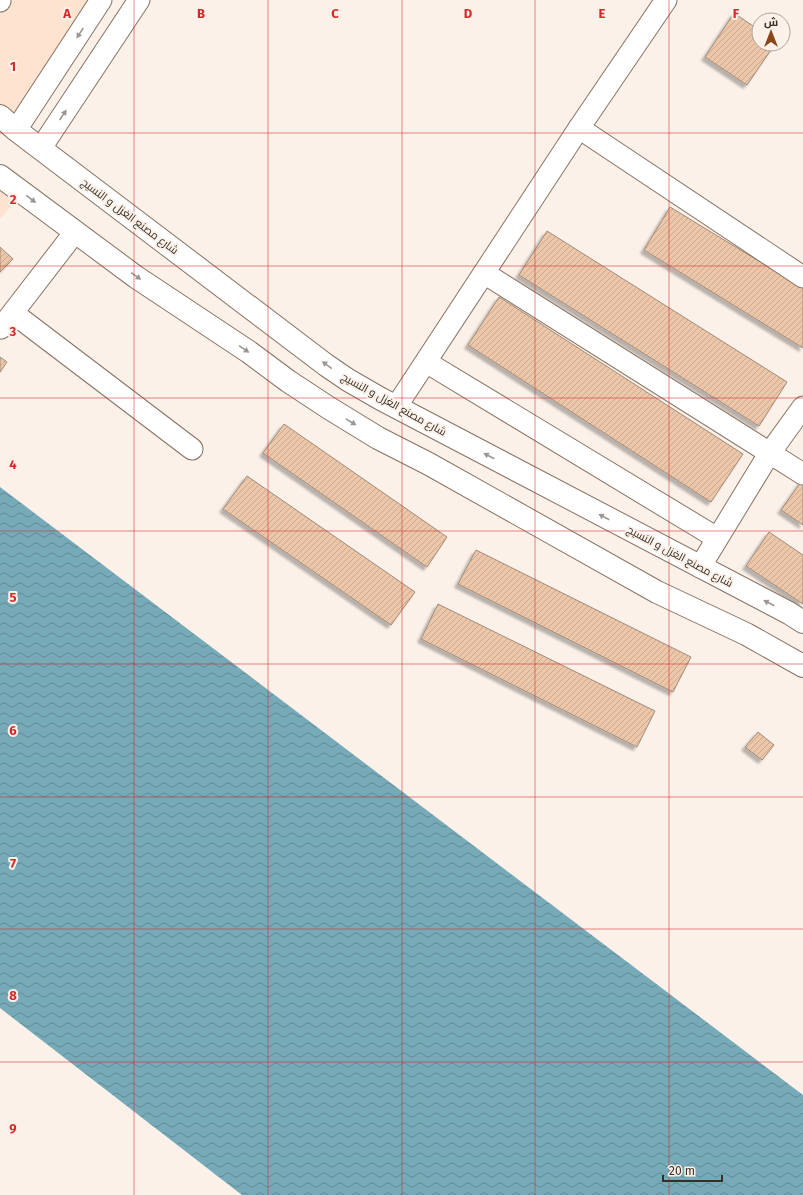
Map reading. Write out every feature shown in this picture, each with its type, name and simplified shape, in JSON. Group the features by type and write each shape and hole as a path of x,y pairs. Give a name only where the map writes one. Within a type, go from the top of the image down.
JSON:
{"main road":[{"name":"شارع مصنع الغزل و النسيج","path":"8,123 348,380 396,407 789,613 803,622"},
{"path":"0,176 136,277 249,352 288,381 378,438 429,464 657,592 746,634 803,666"}],"street":[{"path":"8,123 102,0"},
{"path":"41,148 139,0"},
{"path":"396,407 579,128 666,0"},
{"path":"579,128 803,277"},
{"path":"75,232 7,321 192,449"},
{"path":"484,273 769,454 803,474"},
{"path":"426,362 717,538"},
{"path":"700,567 769,454 803,407"}],"shaded area":[{"path":"0,0 97,0 15,124 0,111"},
{"path":"0,176 23,193 0,219"}],"water":[{"path":"0,487 803,1095 803,1195 242,1195 0,1008"}],"building":[{"path":"734,13 751,25 751,52 770,52 747,85 705,57"},
{"path":"670,207 803,288 803,348 644,250"},
{"path":"547,231 787,382 759,426 519,275"},
{"path":"0,247 13,259 0,272"},
{"path":"499,297 743,454 711,502 468,345"},
{"path":"0,357 7,362 0,372"},
{"path":"284,424 447,537 427,567 263,453"},
{"path":"247,476 415,592 391,625 223,509"},
{"path":"803,479 803,525 781,510"},
{"path":"769,532 803,555 803,604 746,566"},
{"path":"476,550 691,657 673,692 458,584"},
{"path":"438,604 655,711 637,747 421,639"},
{"path":"758,732 774,745 762,760 745,747"}]}
